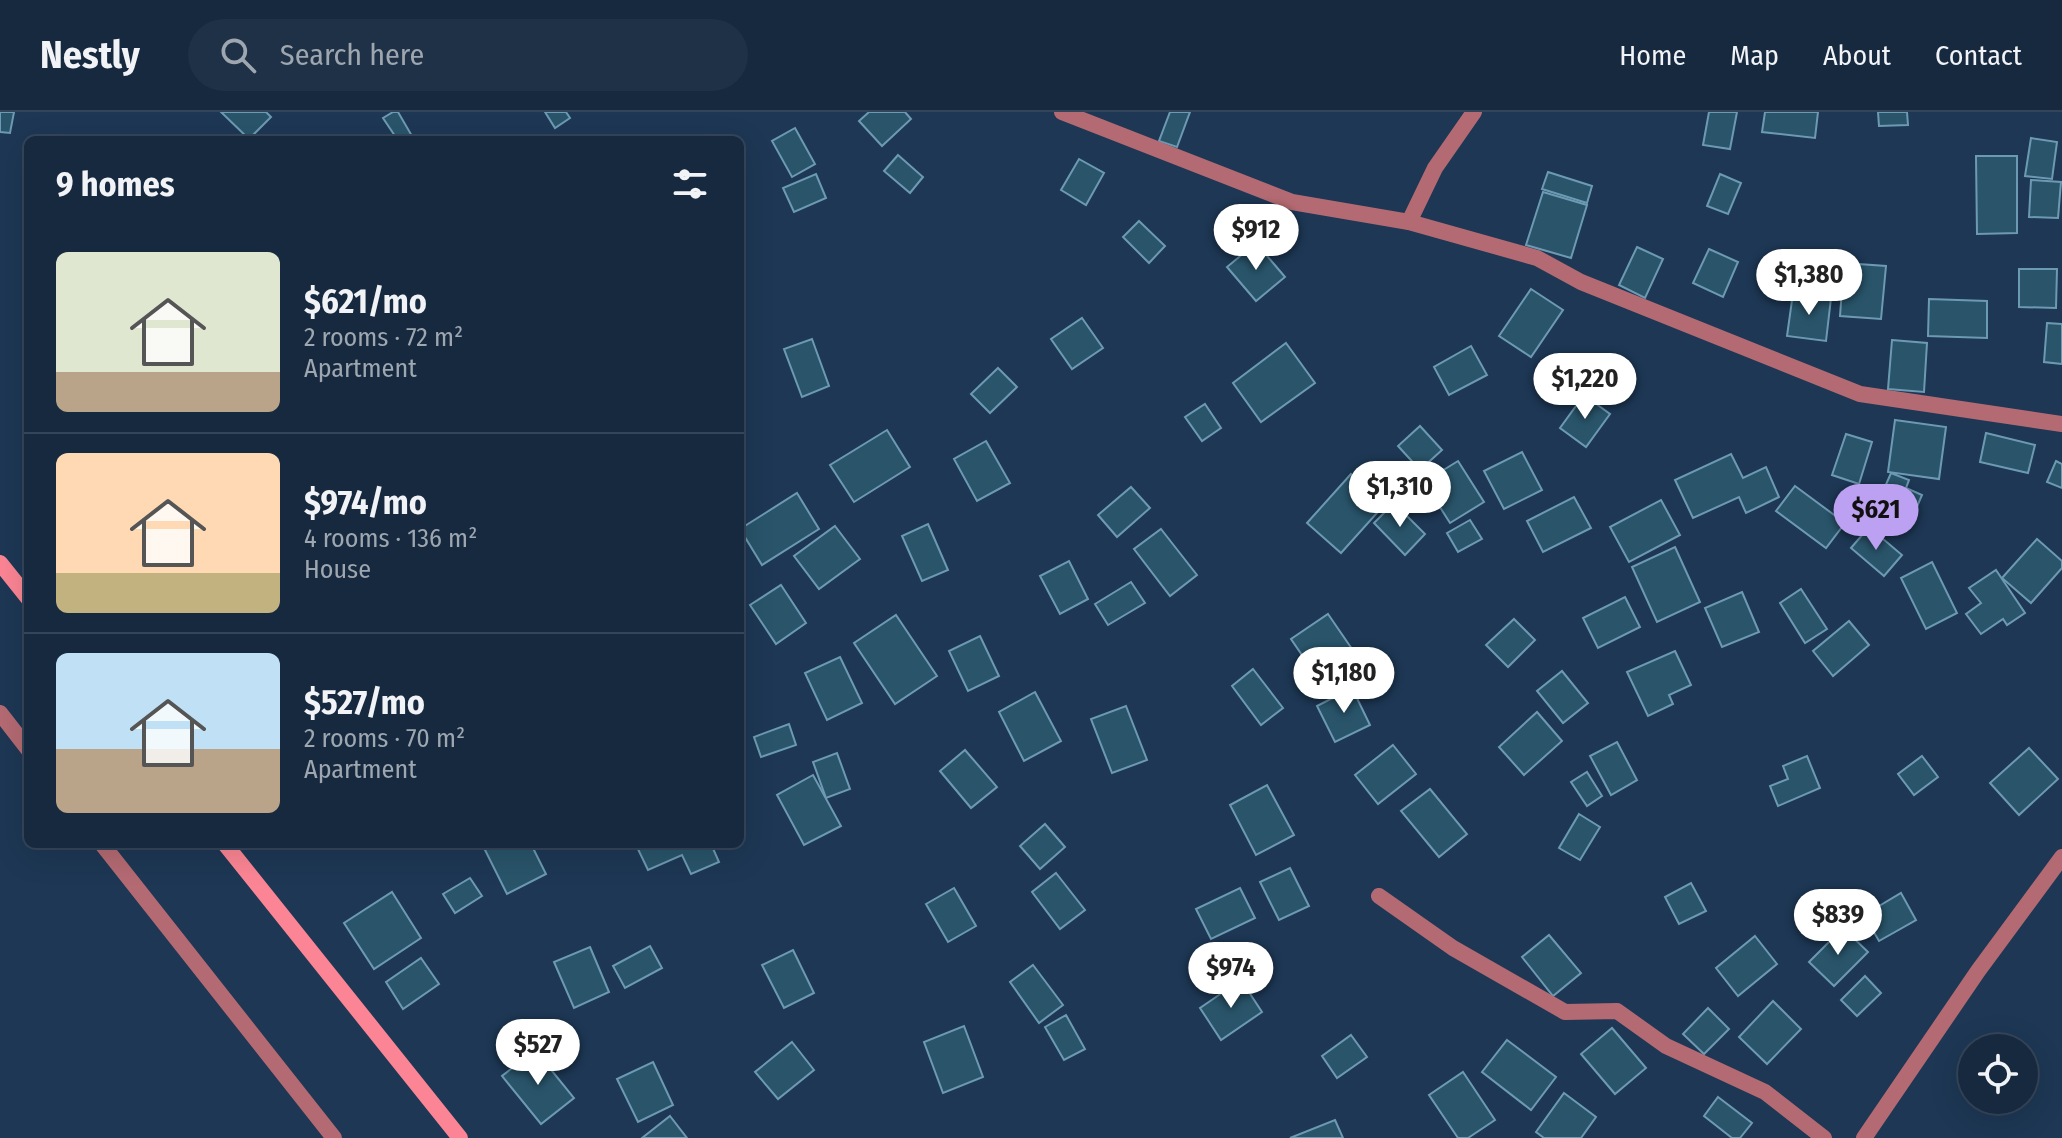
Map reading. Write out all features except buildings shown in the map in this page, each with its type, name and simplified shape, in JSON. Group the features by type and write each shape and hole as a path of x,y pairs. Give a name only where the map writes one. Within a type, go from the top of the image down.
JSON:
{"street":[{"path":"1062,112 1292,202 1409,222 1537,258 1581,282 1860,394 2062,424"},
{"path":"1409,222 1435,168 1474,112"},
{"path":"0,563 24,593"},
{"path":"0,713 24,744"},
{"path":"105,848 334,1138"},
{"path":"228,848 460,1138"},
{"path":"1864,1138 1978,971 2062,857"},
{"path":"1379,896 1453,948 1565,1012 1617,1011 1666,1046 1765,1092 1824,1138"}]}
